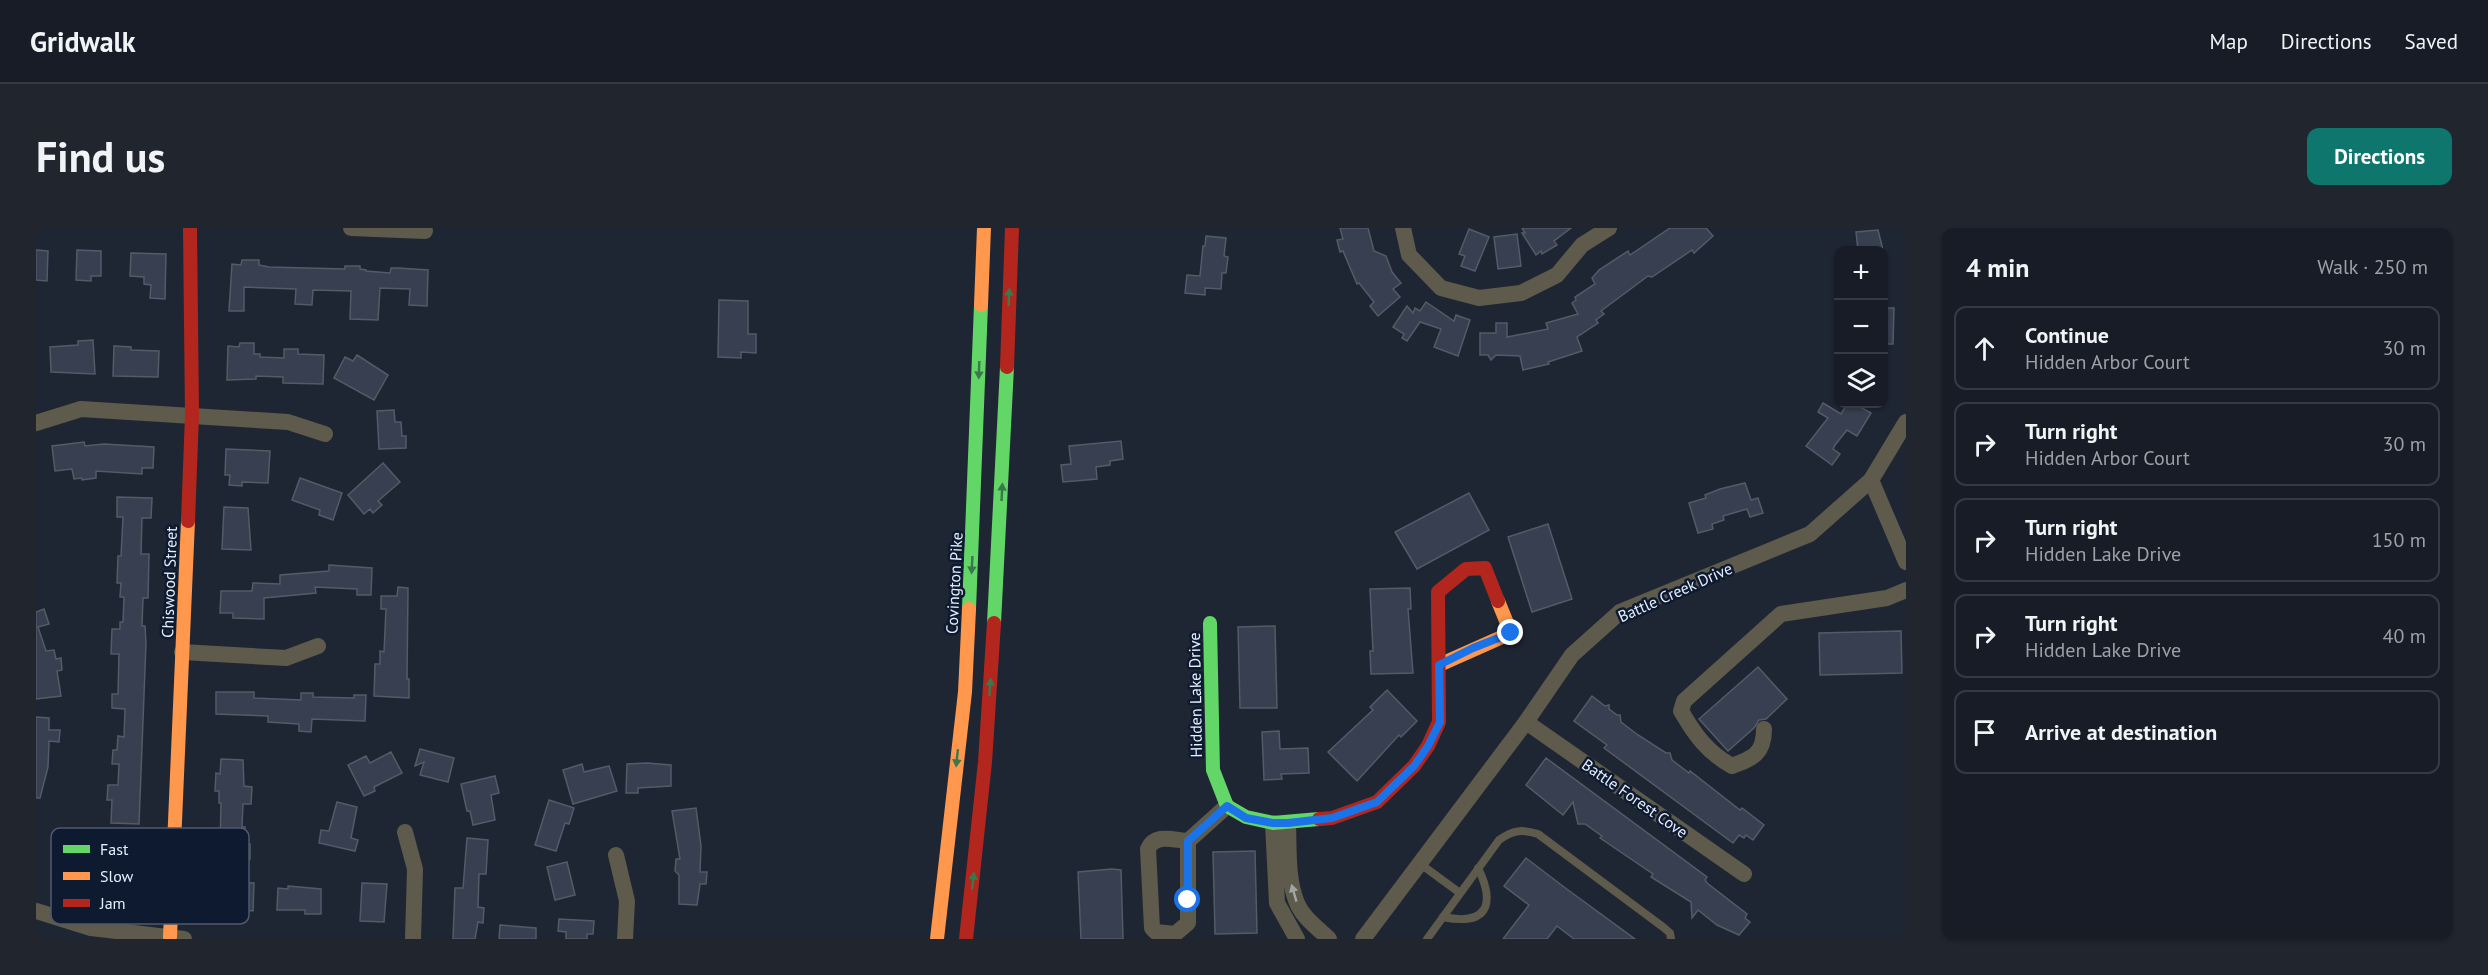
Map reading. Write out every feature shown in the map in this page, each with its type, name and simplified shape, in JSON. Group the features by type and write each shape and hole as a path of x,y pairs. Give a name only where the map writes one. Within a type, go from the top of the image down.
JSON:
{"street":[{"name":"Chiswood Street","path":"179,828 182,652 192,415 190,228"},
{"path":"351,228 425,231"},
{"name":"Covington Pike","path":"937,939 964,692 981,638 1003,471 997,262 984,228"},
{"name":"Covington Pike","path":"966,939 983,780 981,638 973,545 997,262 1012,228"},
{"path":"1403,228 1409,255 1441,288 1479,298 1521,293 1557,275 1582,245 1609,228"},
{"path":"36,423 81,409 288,422 325,434"},
{"name":"Battle Creek Drive","path":"1363,939 1526,722 1572,655 1620,612 1810,534 1871,480 1906,422"},
{"path":"1871,480 1906,562"},
{"path":"1188,841 1188,923 1175,934 1156,932 1152,928 1148,849 1157,838 1188,841 1227,806 1246,818 1281,823 1332,818 1377,802 1414,766 1428,746 1440,722 1439,665 1438,592 1466,569 1485,568 1511,633 1439,665"},
{"path":"1764,729 1764,743 1752,759 1732,766 1712,755 1694,734 1681,711 1684,701 1781,614 1887,598 1906,590"},
{"name":"Hidden Lake Drive","path":"1210,623 1213,770 1227,806"},
{"path":"182,652 286,658 318,646"},
{"name":"Battle Forest Cove","path":"1526,722 1744,874"},
{"path":"1281,823 1277,903 1298,939"},
{"path":"1281,823 1290,878 1298,904 1307,918 1329,939"},
{"path":"405,832 415,869 412,939"},
{"path":"616,855 627,901 625,939"},
{"path":"36,911 51,916"},
{"path":"78,924 91,928 177,938"}],"lane":[{"path":"1427,939 1499,840 1510,832 1525,830 1538,834 1663,927 1670,933 1671,939"},
{"path":"1419,863 1460,893"},
{"path":"1443,917 1461,921 1479,915 1487,903 1488,888 1478,868"}],"building":[{"path":"1340,228 1368,228 1374,251 1386,256 1392,272 1401,283 1393,289 1400,297 1378,316 1370,306 1374,302 1359,283 1357,284 1343,251 1340,252 1337,240 1343,239"},
{"path":"1522,228 1571,228 1554,241 1557,245 1536,255 1522,233 1525,233"},
{"path":"1670,228 1706,228 1713,236 1694,253 1692,250 1652,277 1648,276 1601,311 1604,314 1596,320 1598,323 1577,337 1582,351 1548,362 1549,364 1523,370 1520,356 1496,355 1491,360 1488,355 1480,355 1480,333 1496,333 1496,323 1507,323 1507,337 1548,329 1546,323 1578,314 1572,303 1576,300 1575,297 1595,284 1592,278 1599,270 1628,251 1630,255"},
{"path":"1469,229 1489,237 1475,271 1461,266 1465,256 1459,254"},
{"path":"1878,230 1882,246 1858,246 1856,232"},
{"path":"1517,234 1521,266 1498,269 1494,237"},
{"path":"1206,236 1226,238 1224,256 1228,257 1226,273 1222,273 1221,289 1205,288 1205,295 1185,293 1187,275 1200,276"},
{"path":"36,250 48,251 47,281 36,280"},
{"path":"77,250 101,251 101,276 91,276 91,281 76,280"},
{"path":"131,253 166,254 165,299 150,298 151,285 144,284 144,277 130,276"},
{"path":"242,260 259,260 259,265 269,267 345,269 345,266 360,266 360,269 366,271 390,273 391,268 428,270 427,306 409,305 410,289 380,288 378,320 350,319 351,291 313,290 312,305 295,304 296,289 244,287 244,311 229,311 232,264 241,265"},
{"path":"719,300 748,301 748,334 756,334 756,353 741,352 741,358 718,357"},
{"path":"1426,302 1454,321 1456,315 1470,320 1458,356 1434,347 1441,329 1420,322 1407,341 1402,338 1404,334 1393,327 1407,306 1413,313 1415,308 1420,311"},
{"path":"1888,308 1894,308 1893,344 1888,344"},
{"path":"93,340 95,374 51,372 50,347 78,345 78,341"},
{"path":"240,343 254,343 254,354 260,354 260,357 284,358 284,349 298,349 298,354 324,355 323,384 283,383 283,377 256,376 256,379 227,380 228,346 239,347"},
{"path":"114,346 131,347 131,350 159,351 158,377 113,376"},
{"path":"357,355 388,375 374,400 334,378 345,357 353,361"},
{"path":"1823,403 1841,414 1845,408 1862,408 1871,413 1857,436 1847,430 1835,445 1833,449 1840,454 1832,465 1806,446 1828,418 1818,412"},
{"path":"394,410 395,422 401,422 402,436 406,436 406,448 379,449 377,411"},
{"path":"1121,441 1123,459 1110,461 1110,465 1096,467 1097,479 1063,482 1061,465 1071,464 1069,446"},
{"path":"84,442 85,446 104,444 154,447 153,468 142,468 142,474 96,471 96,478 82,480 82,478 74,479 72,469 55,471 52,446"},
{"path":"226,449 270,451 268,483 242,482 242,486 229,485 230,475 225,475"},
{"path":"383,463 400,482 378,501 382,505 373,513 370,509 364,514 348,495"},
{"path":"300,478 342,493 333,520 319,515 320,510 292,500"},
{"path":"1745,483 1751,500 1758,498 1763,513 1750,517 1747,509 1723,516 1724,520 1712,524 1713,529 1698,533 1689,503 1706,498 1705,495 1720,489"},
{"path":"1469,493 1489,530 1417,569 1395,532"},
{"path":"117,497 152,498 151,518 142,518 141,554 149,554 148,598 143,598 142,626 145,626 146,643 139,824 111,823 112,800 107,800 108,785 118,785 119,764 112,764 113,750 117,750 118,736 124,737 125,709 112,708 112,694 118,694 119,654 111,654 112,629 120,629 120,622 123,622 124,597 120,597 121,583 117,583 123,517 117,517"},
{"path":"224,507 248,508 251,550 222,549"},
{"path":"1548,524 1572,599 1532,612 1508,537"},
{"path":"329,565 372,568 371,595 357,595 357,589 315,587 316,593 264,598 264,619 233,618 233,613 220,613 221,591 252,591 253,583 280,584 280,575 329,571"},
{"path":"398,587 408,588 407,679 409,679 409,698 374,696 375,664 380,664 380,651 384,652 386,609 381,609 381,596 397,596"},
{"path":"1410,588 1411,609 1408,609 1413,673 1371,674 1370,651 1373,651 1370,589"},
{"path":"44,609 49,624 38,627 46,651 54,650 56,659 61,658 62,670 57,671 61,696 36,699 36,612"},
{"path":"1275,626 1277,708 1240,708 1238,627"},
{"path":"1901,631 1902,673 1820,675 1819,633"},
{"path":"1758,667 1787,699 1766,719 1759,720 1754,728 1728,751 1699,719"},
{"path":"1387,690 1417,721 1401,737 1399,735 1357,781 1328,752 1373,710 1370,707"},
{"path":"216,692 254,692 254,698 301,700 301,693 313,693 313,697 354,698 354,695 366,695 365,721 312,719 311,732 299,731 299,724 268,722 268,716 216,714"},
{"path":"1592,696 1605,706 1609,705 1609,709 1620,715 1621,722 1638,735 1666,753 1670,753 1672,760 1764,825 1753,840 1746,835 1744,838 1739,835 1733,843 1604,748 1607,745 1574,721"},
{"path":"36,717 49,718 49,730 60,730 59,742 49,741 48,767 40,798 36,798"},
{"path":"1279,731 1280,749 1308,748 1309,773 1281,774 1282,779 1264,780 1262,732"},
{"path":"420,749 454,758 448,782 420,775 424,762 415,766"},
{"path":"391,752 402,773 374,787 375,791 364,796 348,765 366,756 370,763"},
{"path":"1546,758 1707,877 1705,880 1707,883 1747,914 1745,918 1750,922 1739,935 1717,925 1698,910 1692,918 1691,902 1651,877 1653,874 1600,838 1602,836 1585,824 1578,824 1573,802 1563,815 1526,785"},
{"path":"221,759 243,760 244,786 252,787 251,804 243,804 242,827 245,828 220,828 221,803 219,803 219,791 215,791 216,773 220,774"},
{"path":"582,764 584,772 609,766 617,791 573,804 563,770"},
{"path":"627,764 671,765 671,786 638,788 638,793 626,793"},
{"path":"495,776 499,793 491,795 495,820 473,825 470,811 467,811 461,784"},
{"path":"549,800 574,808 569,824 565,823 556,851 535,845"},
{"path":"337,802 357,807 351,838 358,840 355,851 319,843 321,830 329,831"},
{"path":"696,808 701,846 700,872 707,872 706,884 700,884 697,905 679,904 679,875 675,871 676,859 680,859 672,811"},
{"path":"467,838 488,840 486,874 479,874 478,907 484,908 483,923 478,922 475,939 453,939 455,888 463,888"},
{"path":"1255,851 1257,933 1215,934 1213,852"},
{"path":"1526,858 1635,939 1574,939 1557,926 1547,939 1503,939 1529,905 1504,886"},
{"path":"567,862 575,895 555,900 547,867"},
{"path":"1121,870 1123,939 1081,939 1078,872"},
{"path":"249,883 254,883 253,911 249,911"},
{"path":"362,883 387,884 384,922 360,921"},
{"path":"288,886 321,889 321,914 305,914 305,910 277,910 278,888 288,889"},
{"path":"559,919 594,921 593,934 587,934 587,939 566,939 566,932 558,931"},
{"path":"500,925 536,928 536,939 499,939"}],"traffic: fast":[{"path":"969,609 981,305"},
{"path":"994,623 1007,367"},
{"path":"1210,623 1213,770 1227,806 1246,817 1273,823 1319,819"}],"traffic: slow":[{"path":"981,305 984,228"},
{"path":"175,828 188,521"},
{"path":"1439,665 1511,633 1498,601"},
{"path":"937,939 965,692 969,609"},
{"path":"170,937 171,924"}],"traffic: jam":[{"path":"188,521 192,415 190,228"},
{"path":"1007,367 1012,228"},
{"path":"1319,819 1332,818 1377,802 1414,766 1428,746 1439,722 1438,592 1466,569 1485,568 1498,601"},
{"path":"966,939 985,762 994,623"}],"route":[{"path":"1188,900 1188,841 1227,806 1246,818 1288,823 1332,818 1377,802 1414,766 1428,746 1440,722 1439,665 1511,633"}]}
